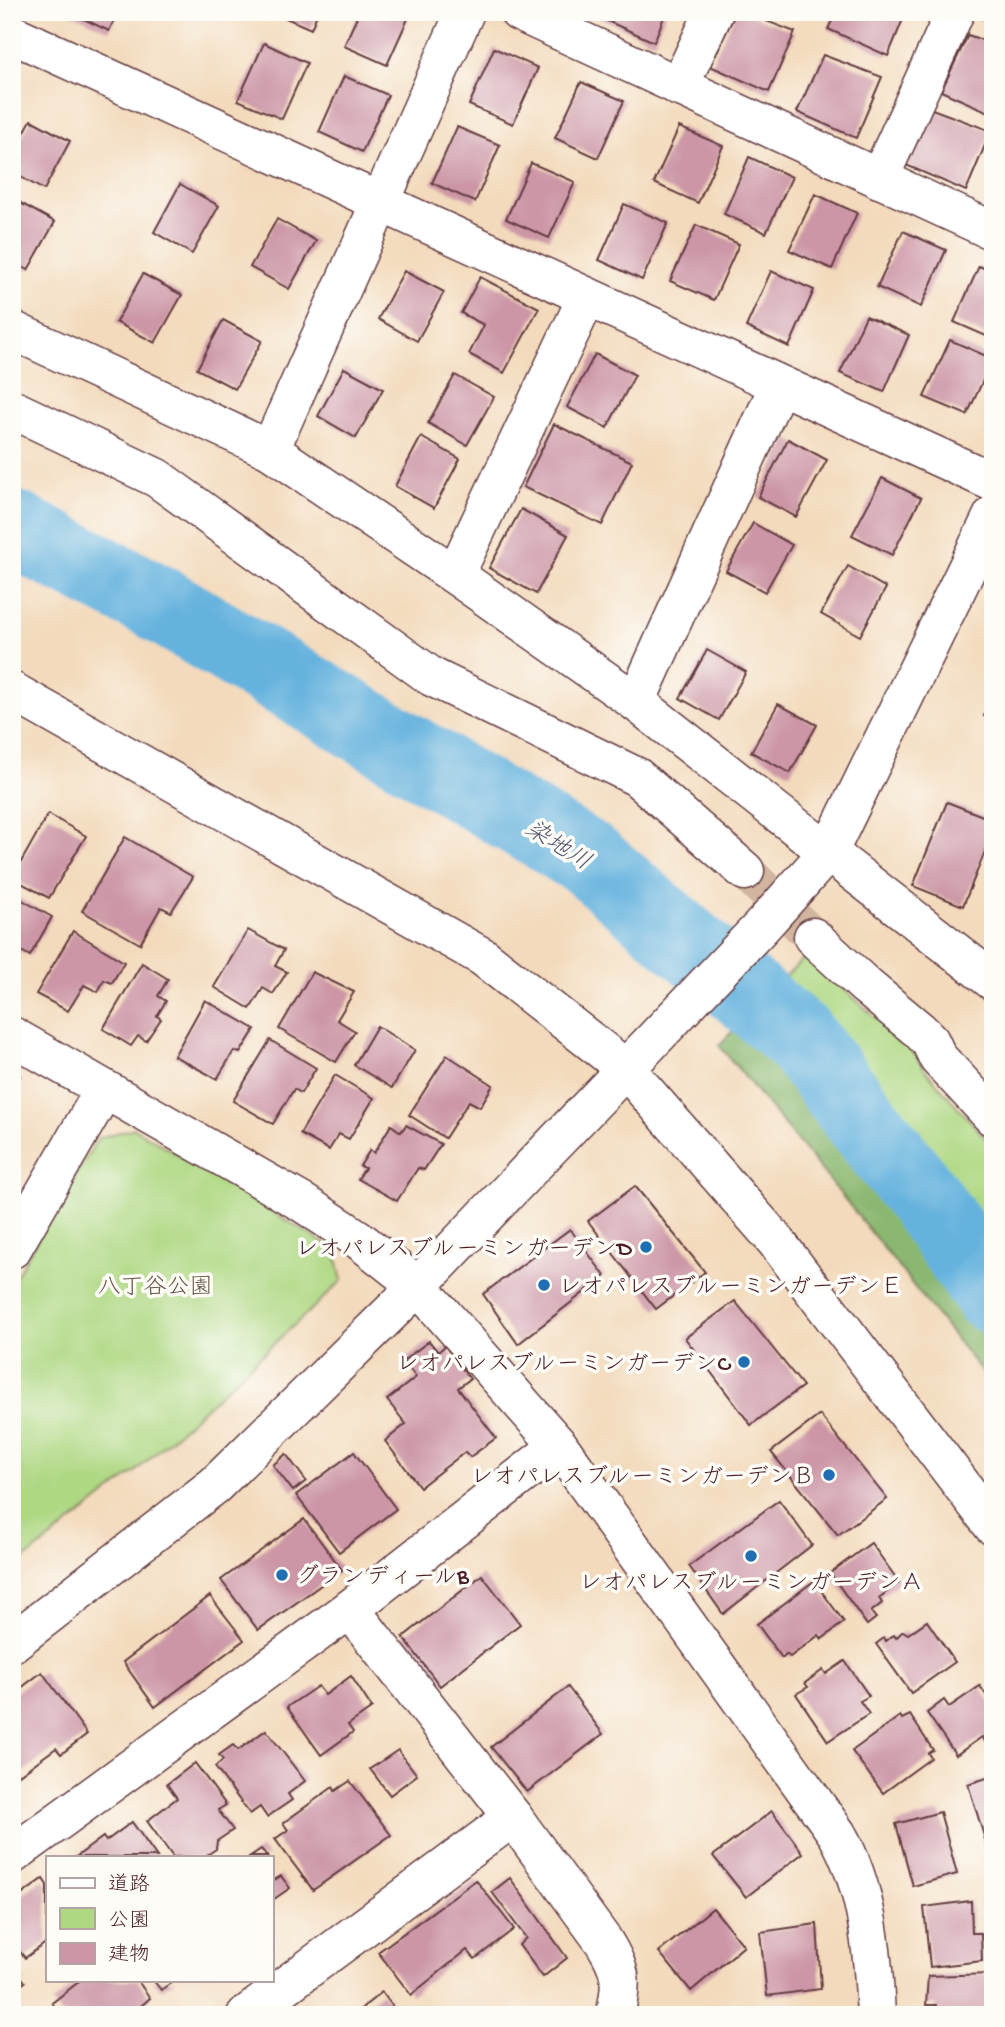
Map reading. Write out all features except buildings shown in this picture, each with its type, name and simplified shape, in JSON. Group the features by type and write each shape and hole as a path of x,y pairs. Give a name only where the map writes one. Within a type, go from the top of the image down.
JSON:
{"street":[{"path":"270,450 465,12"},
{"path":"519,12 993,231"},
{"path":"679,87 714,12"},
{"path":"879,179 955,12"},
{"path":"12,34 993,482"},
{"path":"455,575 587,297"},
{"path":"12,330 270,450 636,702 993,981"},
{"path":"636,702 779,385"},
{"path":"12,409 157,478 432,677 637,777 745,871"},
{"path":"12,1643 215,1485 418,1286 762,926 830,851 993,515"},
{"path":"12,691 483,957 625,1068 775,1240 993,1526"},
{"path":"813,937 930,1041 938,1058 993,1117"},
{"path":"12,1037 303,1203 358,1239 418,1286 559,1446 837,1834 846,1851 864,1913 873,1967 876,2015"},
{"path":"12,1249 104,1090"},
{"path":"12,1855 350,1609 559,1446"},
{"path":"350,1609 513,1817 604,1942 618,1964 620,1994 615,2015"},
{"path":"246,2015 513,1817"}],"green space":[{"path":"807,955 916,1055 926,1071 993,1147 993,1386 719,1045"},
{"path":"745,1019 782,1050 993,1332 993,1386 719,1045"},
{"name":"八丁谷公園","path":"134,1128 335,1250 342,1281 136,1471 12,1569 12,1283 98,1138"}],"waterway":[{"name":"染地川","path":"12,528 158,603 588,859 798,1037 922,1196 993,1296"}],"tunnel":[{"path":"745,871 813,937"}],"place":[{"name":"レオパレスブルーミンガーデンD","path":"646,1247"},
{"name":"レオパレスブルーミンガーデンＥ","path":"544,1285"},
{"name":"レオパレスブルーミンガーデンC","path":"744,1362"},
{"name":"レオパレスブルーミンガーデンＢ","path":"829,1475"},
{"name":"レオパレスブルーミンガーデンＡ","path":"751,1556"},
{"name":"グランディールB","path":"282,1575"}]}
